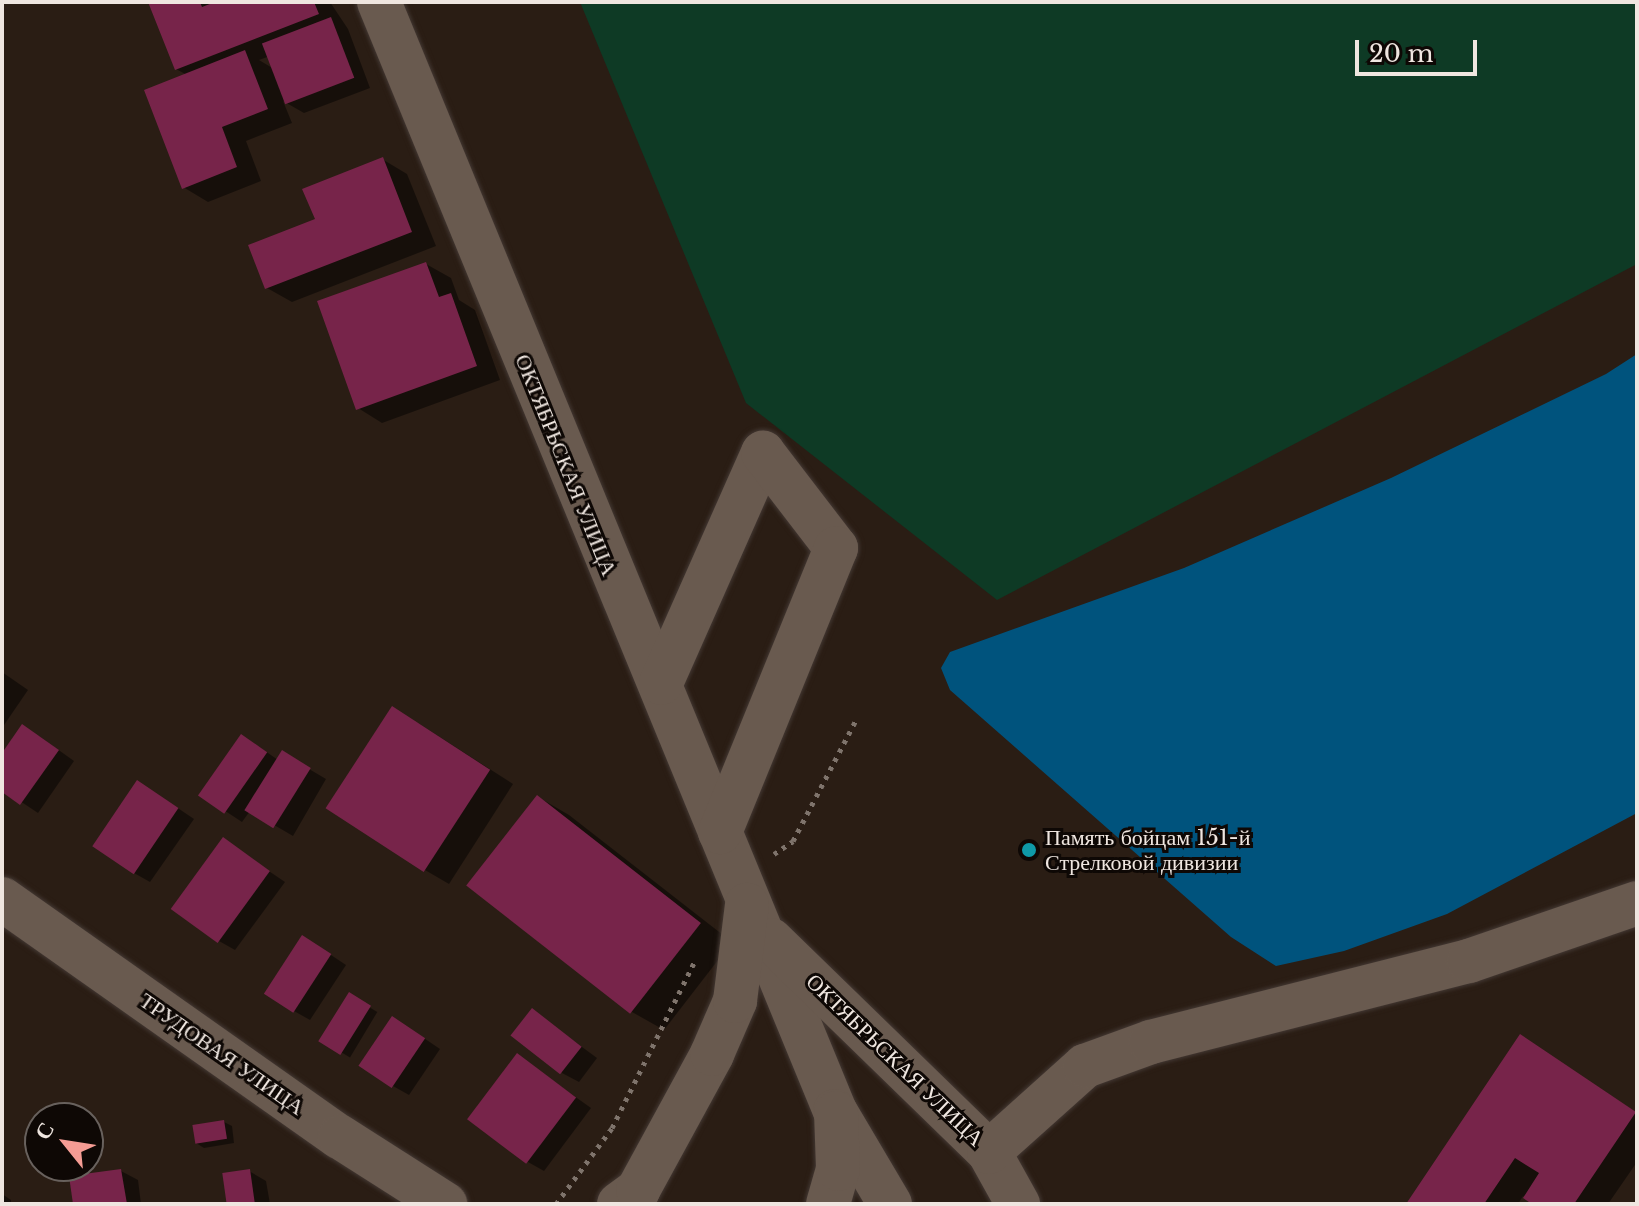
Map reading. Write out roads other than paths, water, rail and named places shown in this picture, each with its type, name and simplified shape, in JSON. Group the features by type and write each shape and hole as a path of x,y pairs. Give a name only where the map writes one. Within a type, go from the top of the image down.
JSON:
{"street":[{"name":"ОКТЯБРЬСКАЯ УЛИЦА","path":"379,2 621,599 661,683 835,1111 890,1204"},
{"path":"661,683 763,453 836,548 720,832"},
{"name":"ТРУДОВАЯ УЛИЦА","path":"2,899 340,1137 445,1204"},
{"name":"ОКТЯБРЬСКАЯ УЛИЦА","path":"748,902 989,1152 1018,1204"},
{"path":"619,1204 638,1190 673,1131 729,1014 748,902"},
{"path":"989,1152 1085,1066 1151,1042 1469,961 1637,903"},
{"name":"ОКТЯБРЬСКАЯ УЛИЦА","path":"828,1204 838,1169 835,1111"}],"water":[{"path":"1637,354 1637,813 1447,914 1344,951 1276,966 1231,937 950,690 941,668 950,652 1184,568 1391,478 1606,374"}],"place":[{"name":"Память бойцам 151-й Стрелковой дивизии","path":"1029,850"}]}
